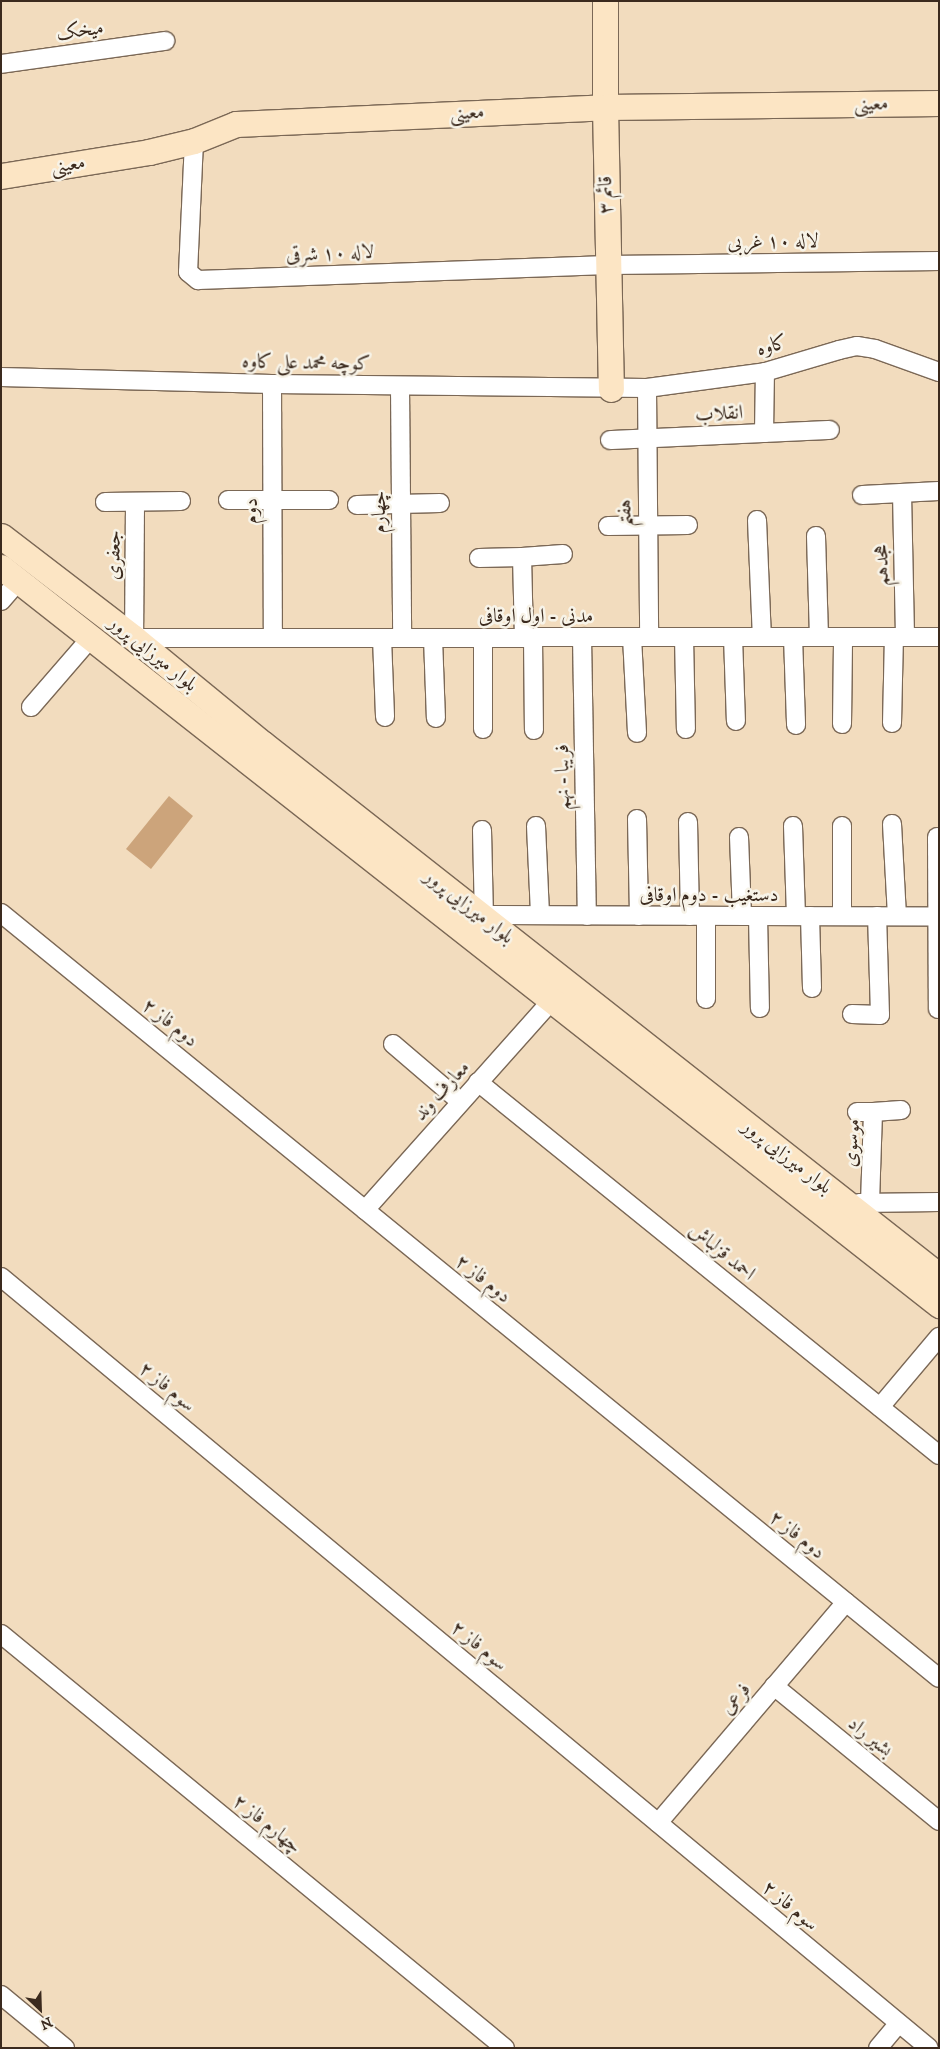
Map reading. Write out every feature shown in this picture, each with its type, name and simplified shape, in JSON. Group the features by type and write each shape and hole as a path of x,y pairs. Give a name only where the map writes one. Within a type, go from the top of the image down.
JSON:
{"main road":[{"name":"قائم ۳","path":"605,1 605,107 611,389"},
{"name":"معینی","path":"1,176 149,152 194,141 236,124 605,107 939,103"},
{"name":"بلوار میرزایی پرور","path":"1,536 134,638 262,743 481,915 858,1204 939,1276"},
{"name":"بلوار میرزایی پرور","path":"10,574 90,639 939,1305"}],"street":[{"name":"میخک","path":"1,64 165,41"},
{"name":"لاله ۱۰ شرقی","path":"194,141 188,272 198,280 608,265"},
{"name":"لاله ۱۰ غربی","path":"608,265 939,261"},
{"name":"کاوه","path":"611,389 647,388 765,372 857,346 875,349 939,372"},
{"path":"764,433 765,372"},
{"name":"کوچه محمد علی کاوه","path":"1,377 272,384 611,389"},
{"name":"دوم","path":"272,384 273,638"},
{"name":"چهارم","path":"400,386 402,638"},
{"name":"هفتم","path":"637,733 646,526 647,388"},
{"name":"انقلاب","path":"610,440 830,430"},
{"path":"862,495 939,491"},
{"name":"هجدهم","path":"892,723 899,637 902,493"},
{"path":"228,500 329,500"},
{"path":"105,502 181,501"},
{"name":"جعفری","path":"134,638 135,502"},
{"path":"357,505 440,503"},
{"path":"756,520 762,637"},
{"path":"608,526 688,525"},
{"path":"816,536 819,637"},
{"path":"479,558 563,554"},
{"path":"522,557 534,730"},
{"path":"1,601 10,574"},
{"name":"فریبا - نهم","path":"582,637 587,916"},
{"path":"684,637 686,729"},
{"path":"733,637 736,721"},
{"path":"793,637 796,725"},
{"path":"842,724 843,637"},
{"name":"مدنی - اول اوقافی","path":"134,638 939,637"},
{"path":"382,638 385,716"},
{"path":"433,638 436,718"},
{"path":"483,638 483,729"},
{"path":"31,707 90,639"},
{"path":"637,819 639,916"},
{"path":"688,822 706,999"},
{"path":"892,824 897,916"},
{"path":"536,826 540,915"},
{"path":"793,826 812,988"},
{"path":"842,826 842,916"},
{"path":"481,915 482,830"},
{"path":"739,837 760,1008"},
{"path":"937,837 938,1008"},
{"name":"دوم فاز ۲","path":"1,913 939,1678"},
{"name":"دستغیب - دوم اوقافی","path":"481,915 938,917"},
{"path":"852,1014 880,1015 877,916"},
{"name":"معارف وند","path":"365,1210 551,1001"},
{"path":"393,1044 461,1102"},
{"name":"احمد قزلباش","path":"478,1082 939,1455"},
{"name":"موسوی","path":"858,1204 865,1112 901,1110"},
{"path":"858,1204 939,1202"},
{"name":"سوم فاز ۲","path":"1,1277 928,2048"},
{"path":"880,1407 939,1337"},
{"name":"فرعی","path":"658,1823 846,1602"},
{"name":"چهارم فاز ۲","path":"1,1634 505,2048"},
{"name":"بشیر راد","path":"774,1686 939,1821"},
{"path":"1,1995 65,2048"},
{"path":"878,2048 898,2024"}],"building":[{"path":"169,796 193,816 151,869 126,849"}]}
